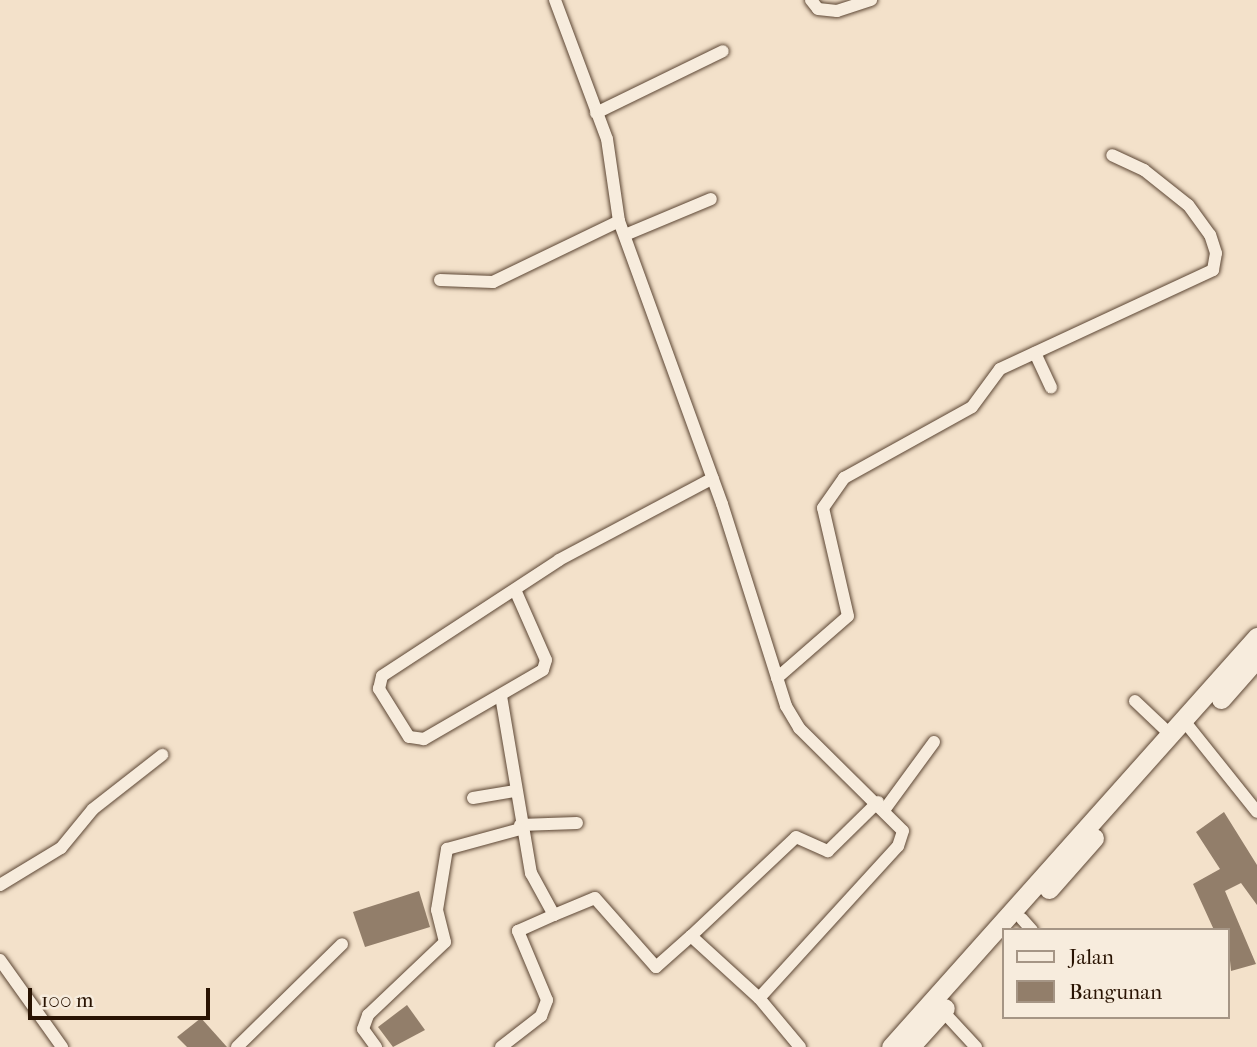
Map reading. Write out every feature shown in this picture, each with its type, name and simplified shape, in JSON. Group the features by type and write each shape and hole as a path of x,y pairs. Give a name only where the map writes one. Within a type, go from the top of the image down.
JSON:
{"main road":[{"path":"1022,926 1257,636"},
{"path":"1007,928 1183,729 1257,658"},
{"path":"910,1047 938,1006 1002,934"},
{"path":"891,1047 938,1006 1002,942"}],"street":[{"path":"555,0 612,155 619,220 713,478 777,678 799,728 882,805 902,831 898,846 760,998"},
{"path":"811,0 818,9 836,11 871,0"},
{"path":"596,113 723,51"},
{"path":"777,678 848,616 824,520 825,502 836,485 961,415 981,398 992,375 1213,270 1216,253 1210,235 1188,205 1144,170 1112,155"},
{"path":"625,235 710,199"},
{"path":"440,280 493,282 619,220"},
{"path":"1035,353 1051,388"},
{"path":"516,592 545,666 501,696 415,740 379,681 570,554 713,478"},
{"path":"501,696 520,827 536,885 554,915"},
{"path":"1135,701 1183,729 1257,812"},
{"path":"501,1047 541,1016 547,1000 518,931 596,898 656,967 796,837 828,851 882,805 934,742"},
{"path":"0,886 61,848 93,808 162,755"},
{"path":"473,798 514,791"},
{"path":"376,1047 363,1029 368,1015 445,942 437,910 447,849 520,827 577,823"},
{"path":"691,936 760,998 800,1047"},
{"path":"237,1047 342,944"},
{"path":"0,960 62,1047"},
{"path":"938,1006 975,1047"}],"building":[{"path":"1224,812 1257,865 1257,905 1241,883 1225,891 1256,964 1231,971 1229,928 1213,928 1193,884 1220,869 1196,832"},
{"path":"419,891 430,927 365,947 353,912"},
{"path":"407,1005 425,1030 393,1047 378,1027"},
{"path":"201,1018 227,1047 187,1047 177,1037"}]}
